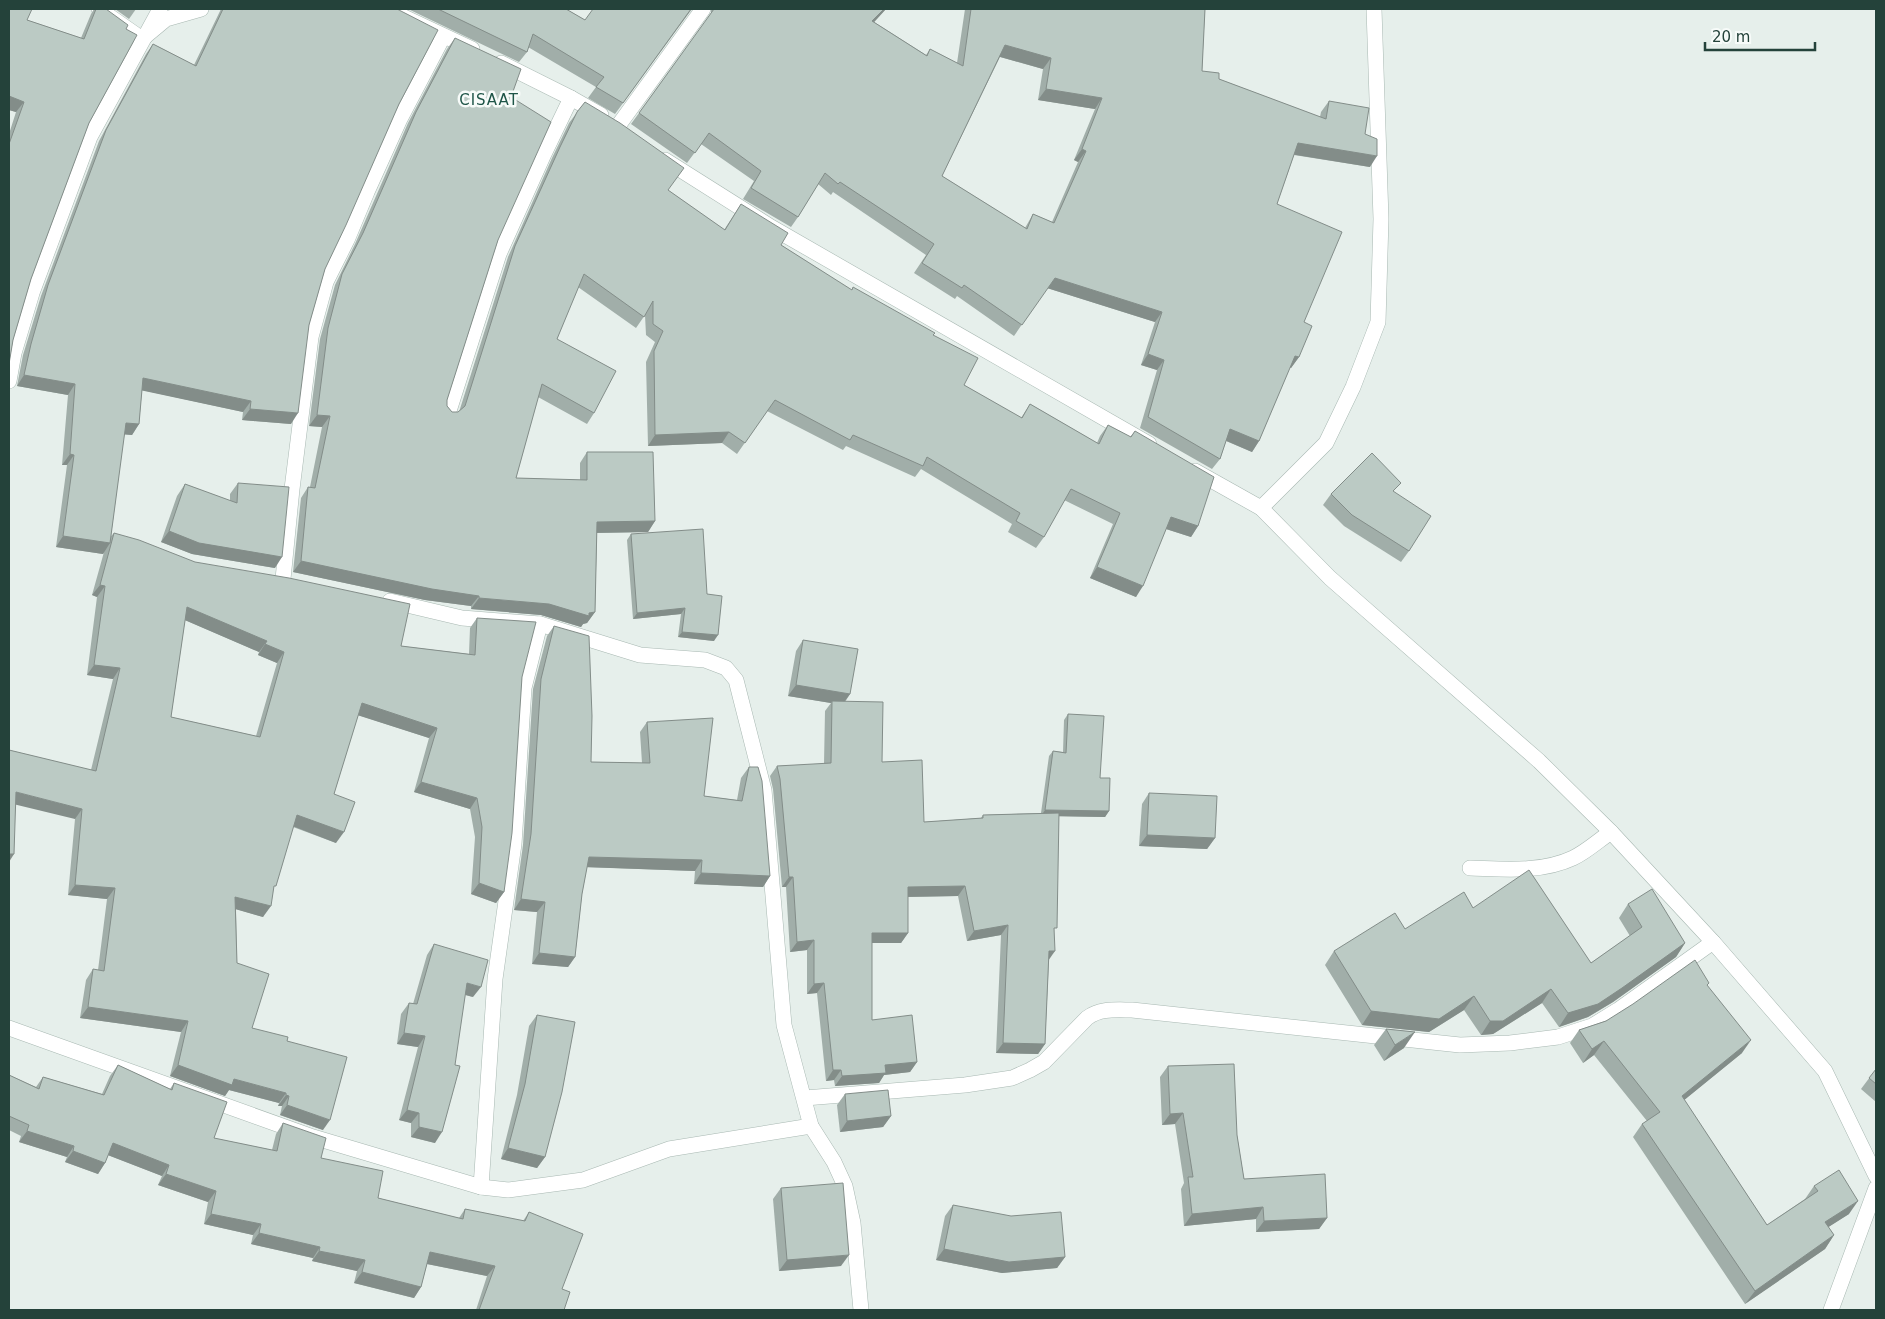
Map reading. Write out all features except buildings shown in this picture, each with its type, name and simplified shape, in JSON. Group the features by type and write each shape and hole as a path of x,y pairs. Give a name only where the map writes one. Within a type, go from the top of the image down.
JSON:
{"street":[{"path":"99,9 142,39"},
{"path":"9,381 14,354 32,293 90,137 160,9"},
{"path":"142,39 166,19 201,9"},
{"path":"387,9 571,98 633,137"},
{"path":"618,126 703,9"},
{"path":"1261,508 1326,443 1353,387 1378,322 1381,219 1374,9"},
{"path":"264,576 290,580 291,498 311,337 326,282 347,240 400,119 443,37"},
{"path":"448,414 499,254 571,98"},
{"path":"654,152 712,191 771,227 1158,449"},
{"path":"1183,464 1261,508 1330,578 1539,761 1611,832 1713,942 1825,1071 1876,1176"},
{"path":"378,599 462,618 540,624 640,655 704,660 726,668 736,680 764,790 784,1025 812,1126 834,1162 845,1186 853,1223 861,1310"},
{"path":"481,1188 496,979 514,844 524,688 540,624"},
{"path":"1470,868 1522,870 1557,865 1575,857 1611,832"},
{"path":"805,1098 965,1085 1012,1078 1044,1062 1087,1018 1095,1013 1106,1010 1132,1010 1460,1045 1510,1043 1558,1037 1599,1022 1713,942"},
{"path":"9,1028 313,1137 481,1188 508,1190 583,1180 669,1149 812,1126"},
{"path":"1831,1310 1876,1188"}],"district":[{"name":"CISAAT","path":"489,100"}]}
